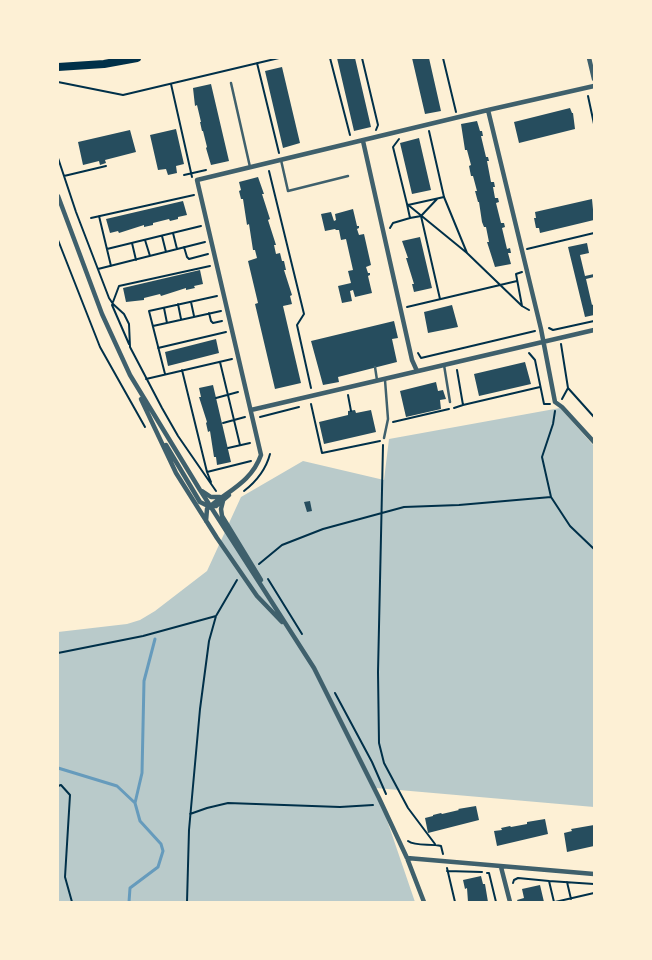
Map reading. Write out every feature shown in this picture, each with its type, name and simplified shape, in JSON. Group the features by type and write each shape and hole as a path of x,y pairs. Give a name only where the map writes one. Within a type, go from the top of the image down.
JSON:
{"main road":[{"path":"58,67 104,64 137,58"}],"street":[{"path":"589,58 594,79"},
{"path":"153,422 200,502 216,506 222,498 257,468 261,455 197,180 594,86"},
{"path":"488,110 543,342 555,402 594,442"},
{"path":"363,140 410,350 418,371"},
{"path":"58,196 102,314 176,473 257,596 291,632"},
{"path":"251,410 594,330"},
{"path":"130,375 210,506 314,668 408,858 424,902"},
{"path":"200,490 211,497 222,498"},
{"path":"222,498 222,516 266,588 278,612"},
{"path":"206,521 207,509 210,506"},
{"path":"408,858 594,874"},
{"path":"501,867 510,902"}],"lane":[{"path":"231,84 250,167"},
{"path":"281,160 288,191 348,176"},
{"path":"444,365 450,402"},
{"path":"375,367 376,380"},
{"path":"384,438 388,423 385,378"}],"path":[{"path":"58,82 124,95 279,58"},
{"path":"330,58 350,137"},
{"path":"362,58 378,125 376,130"},
{"path":"443,58 456,112"},
{"path":"256,63 279,154"},
{"path":"129,94 130,98"},
{"path":"588,96 594,124"},
{"path":"429,131 444,197 467,253"},
{"path":"401,138 397,140 393,147 410,218"},
{"path":"58,158 109,298 130,347 178,436 200,470 222,498"},
{"path":"64,176 106,166"},
{"path":"267,169 304,314 297,325 313,395"},
{"path":"184,175 205,170 211,171"},
{"path":"91,218 196,194"},
{"path":"407,205 444,197"},
{"path":"390,234 393,223 421,216 437,199"},
{"path":"407,205 467,253 522,306 532,312"},
{"path":"99,216 111,266"},
{"path":"421,216 440,299"},
{"path":"107,249 204,226"},
{"path":"173,233 177,249"},
{"path":"526,249 594,233"},
{"path":"162,236 166,252"},
{"path":"145,240 150,256"},
{"path":"98,269 207,242"},
{"path":"132,243 136,260"},
{"path":"184,248 189,259 210,254"},
{"path":"112,303 119,286 213,265"},
{"path":"407,307 517,281 522,306"},
{"path":"165,374 149,311 220,295"},
{"path":"109,298 124,314 129,324 130,347"},
{"path":"190,302 194,317"},
{"path":"178,304 182,320"},
{"path":"164,308 167,323"},
{"path":"153,326 223,310"},
{"path":"209,313 210,321 213,323 225,321"},
{"path":"548,327 554,330 594,321"},
{"path":"416,344 421,358 536,331"},
{"path":"158,348 228,332"},
{"path":"560,345 568,388 594,417"},
{"path":"521,354 529,352 535,360 544,404 552,404 559,407"},
{"path":"146,379 234,358"},
{"path":"220,362 240,445"},
{"path":"457,369 463,405"},
{"path":"182,370 207,472 212,484"},
{"path":"388,423 540,387"},
{"path":"568,388 559,407 542,457 550,497 570,526 594,549"},
{"path":"216,398 242,391"},
{"path":"348,395 351,410"},
{"path":"311,404 322,454 383,441 378,672 379,743 384,763 408,808 435,844"},
{"path":"223,423 248,417"},
{"path":"228,448 253,442"},
{"path":"207,472 254,460"},
{"path":"258,564 282,545 323,529 404,507 459,505 550,497"},
{"path":"187,902 190,814 200,709 209,641 216,616 238,578"},
{"path":"268,580 305,639"},
{"path":"58,653 143,636 216,616"},
{"path":"334,691 372,762 386,796"},
{"path":"58,786 61,785 70,795 65,877 72,902"},
{"path":"190,814 228,803 340,807 382,804"},
{"path":"404,834 412,844 435,844 441,846 445,862"},
{"path":"455,902 447,871 489,873 496,902"},
{"path":"512,884 518,878 594,884"},
{"path":"548,881 554,902 594,893"},
{"path":"567,882 571,899"}],"shaded area":[{"path":"560,408 594,446 594,807 376,788 415,902 58,902 58,632 127,624 140,620 155,611 207,571 241,497 303,461 384,480 389,439"}],"building":[{"path":"337,58 355,58 371,127 354,131"},
{"path":"412,58 429,58 441,111 425,114"},
{"path":"282,67 300,143 283,148 265,71"},
{"path":"211,84 229,161 211,165 197,105 195,106 193,88"},
{"path":"570,108 573,113 575,129 519,143 514,122"},
{"path":"477,121 480,131 482,131 483,136 481,136 486,157 488,157 489,161 487,161 491,182 494,182 495,198 498,198 499,202 496,203 501,223 504,223 505,227 502,228 507,249 510,248 511,253 508,253 511,264 495,267 487,242 489,242 486,227 484,227 482,222 475,191 477,191 473,176 471,176 469,166 471,165 467,150 465,150 461,124"},
{"path":"176,129 184,164 176,166 177,173 168,175 166,169 158,170 150,135"},
{"path":"130,130 136,152 105,160 106,163 100,165 99,161 83,165 78,142"},
{"path":"419,138 431,190 412,194 400,143"},
{"path":"258,177 270,219 268,220 276,245 274,245 276,254 280,253 282,261 284,261 286,270 284,270 292,295 290,296 292,304 283,306 301,383 275,389 255,304 258,303 248,261 257,258 255,250 253,250 249,224 247,225 243,199 241,199 239,191 241,190 239,182"},
{"path":"592,199 594,220 540,233 539,228 536,228 535,212"},
{"path":"183,201 187,215 178,217 178,219 170,221 169,219 119,233 118,231 110,233 106,219"},
{"path":"353,209 357,226 359,226 357,229 359,235 364,234 371,265 366,267 368,273 370,273 368,276 372,293 355,297 353,290 350,291 352,301 342,303 338,286 351,283 348,271 353,270 346,239 341,240 339,230 325,231 321,214 331,212 334,221 336,220 335,214"},
{"path":"420,237 432,288 414,292 412,284 414,284 406,258 408,258 402,241"},
{"path":"587,243 589,253 580,255 585,276 594,274 594,277 586,279 592,305 594,304 594,315 585,317 568,247"},
{"path":"200,270 203,284 194,286 195,288 186,290 186,288 161,296 160,294 144,298 144,300 126,302 123,288"},
{"path":"452,305 458,327 428,333 424,312"},
{"path":"394,321 398,338 392,339 397,362 338,377 339,382 323,385 311,341"},
{"path":"216,339 219,353 168,366 165,352"},
{"path":"525,362 531,384 479,396 474,374"},
{"path":"436,382 438,391 443,390 446,399 440,400 441,409 406,417 400,391"},
{"path":"213,385 231,462 217,465 210,431 208,432 207,422 199,397 201,397 199,388"},
{"path":"355,410 356,413 371,410 376,432 324,444 319,422 348,415 348,411"},
{"path":"310,501 312,511 307,512 304,502"},
{"path":"476,806 479,820 428,833 425,818"},
{"path":"545,819 548,834 497,846 494,831"},
{"path":"594,825 594,846 567,852 564,833 572,831 571,829"},
{"path":"481,876 483,884 485,884 488,902 468,902 467,888 465,889 463,880"},
{"path":"540,885 544,902 518,902 517,900 524,898 522,889"}],"waterway":[{"path":"129,902 130,888 158,867 163,851 161,844 140,821 135,803 142,773 144,681 155,639"},
{"path":"58,768 117,786 135,803"}]}
